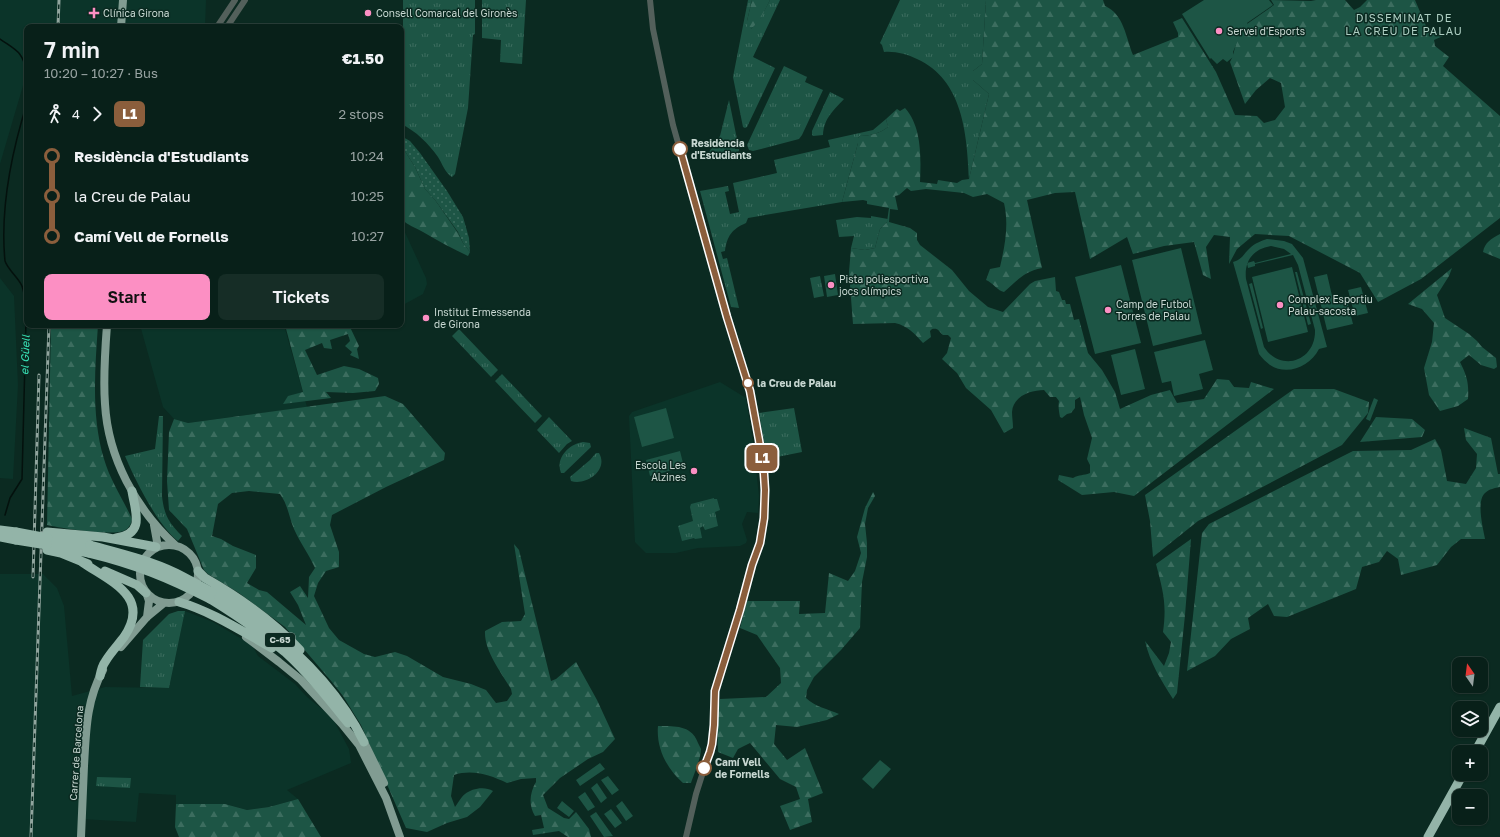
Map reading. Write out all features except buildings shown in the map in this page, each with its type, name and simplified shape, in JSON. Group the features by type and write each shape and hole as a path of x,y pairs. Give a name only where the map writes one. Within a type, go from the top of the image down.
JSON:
{"highway":[{"path":"47,541 126,536 131,533 135,527 137,514 132,491"},
{"path":"0,526 16,536"},
{"name":"C-65","path":"0,530 16,536 90,549 157,573 211,595 261,623 318,676 339,700 356,726 364,742"},
{"name":"C-65","path":"0,539 16,536"},
{"path":"113,538 157,547"},
{"path":"47,541 61,553 136,585 147,594"},
{"path":"82,562 120,586 128,595 132,607 131,622 128,629 104,662 100,676"},
{"path":"198,571 204,578 252,607 282,631 329,684 339,700"},
{"name":"C-65","path":"211,595 285,653 316,685 364,742"},
{"path":"179,602 190,605 274,649 290,661 316,685"},
{"path":"1479,745 1500,707"},
{"path":"1428,837 1459,781"}],"main road":[{"path":"121,24 123,0"},
{"path":"107,328 104,370 106,420 117,459 132,491 154,524 175,545 184,549 191,555 196,562 198,571 194,590 186,598 179,602 164,603 154,600 147,594"},
{"path":"154,524 157,547"},
{"path":"147,616 149,601 140,581 140,569 145,556 157,547 175,545"},
{"name":"Carrer de Barcelona","path":"81,837 86,729 89,704 95,685 115,655 147,616 164,603"},
{"path":"232,626 302,680 359,745 386,798 400,837"},
{"name":"C-65","path":"364,742 388,792 405,837"}],"street":[{"path":"219,24 235,0"},
{"path":"229,24 245,0"},
{"path":"650,0 653,29 670,114 750,391 764,474 764,518 760,543 752,565 715,691 712,744 696,794 686,837"}],"shaded area":[{"path":"0,0 206,0 205,24 24,24 24,82 0,164"},
{"path":"404,230 426,278 427,284 423,294 404,304"},
{"path":"0,278 14,296 18,385 13,479 0,478"},
{"path":"141,328 285,328 307,407 188,423 174,419 163,407"},
{"name":"Escola Les Alzines","path":"720,382 746,398 759,496 758,513 747,512 742,524 747,540 746,543 740,546 698,548 676,553 646,553 635,542 629,416 632,412"},
{"path":"0,574 43,574 57,588 64,606 72,696 105,687 169,688 185,611 213,622 252,645 258,656 295,684 307,697 332,717 349,749 351,763 287,790 298,799 269,807 247,810 225,804 176,804 176,795 139,793 136,822 80,819 79,837 0,837"}],"green space":[{"path":"403,0 475,0 475,34 473,35 468,108 455,174 452,177 447,173 438,157 426,142 412,130 404,126"},
{"path":"482,0 526,0 522,64 500,62 501,40 482,38"},
{"path":"748,0 752,0 747,21 751,29 760,19 770,0 780,0 753,57 775,68 747,127 745,128 743,127 733,77"},
{"path":"752,0 770,0 760,20 751,29 747,28 747,21"},
{"path":"900,0 986,0 982,64 973,71 973,80 989,94 969,179 964,127 960,110 953,94 944,80 932,68 917,59 901,53 884,52 880,43"},
{"path":"986,0 1103,0 1105,6 1116,15 1124,27 1133,55 1178,37 1178,33 1173,22 1182,18 1216,72 1235,115 1257,116 1264,123 1275,120 1285,107 1281,83 1270,78 1256,90 1245,104 1230,62 1239,36 1242,32 1250,29 1247,24 1274,5 1271,0 1345,0 1354,10 1360,7 1367,0 1415,0 1426,26 1443,36 1434,40 1435,46 1449,57 1443,66 1500,116 1500,218 1421,279 1378,302 1360,273 1289,236 1255,234 1237,249 1229,264 1230,237 1214,235 1206,247 1211,279 1203,275 1194,242 1164,246 1133,254 1127,237 1090,259 1075,192 1055,193 1027,200 1042,268 1025,274 1004,292 986,280 990,269 1000,267 1005,243 1006,227 1004,203 987,194 973,197 964,193 926,189 911,191 907,188 899,195 895,196 898,210 890,209 889,222 910,228 917,233 917,240 920,245 952,270 969,291 988,307 1003,312 1030,284 1035,281 1055,277 1056,291 1059,292 1062,300 1065,300 1066,304 1070,304 1074,320 1079,319 1088,353 1102,370 1115,392 1120,409 1151,395 1170,390 1177,403 1204,399 1217,379 1229,380 1234,387 1249,388 1251,382 1274,389 1134,496 1114,492 1082,495 1058,480 1059,475 1073,478 1090,473 1090,465 1087,459 1092,438 1084,415 1080,397 1075,400 1075,408 1071,413 1062,418 1060,417 1059,401 1056,397 1050,397 1044,390 1028,393 1019,398 1013,406 1013,428 1004,433 991,410 966,388 957,373 942,359 947,353 951,338 948,335 943,335 937,329 932,329 930,331 931,337 923,343 907,328 900,324 853,324 849,272 851,248 865,250 875,248 880,229 887,222 889,208 867,204 867,201 863,200 842,202 858,143 858,138 860,136 875,134 882,131 888,127 886,119 897,109 900,111 905,108 915,124 917,133 920,153 920,182 937,184 938,180 957,183 962,180 969,179 989,94 973,80 973,71 982,64"},
{"name":"Servei d'Esports","path":"1204,0 1269,0 1273,5 1247,23 1250,28 1241,33 1233,52 1233,57 1227,62 1223,59 1217,64 1211,58 1210,59 1182,14"},
{"path":"784,66 807,77 805,82 823,90 799,139 753,151 749,150 747,145"},
{"path":"830,92 844,99 827,119 823,135 813,136 812,131"},
{"path":"729,100 738,144 734,146 735,149 739,149 739,151 735,154 706,160 705,158 720,136"},
{"path":"886,119 888,127 875,134 860,136 858,138 858,143 842,202 748,218 746,223 737,228 731,234 727,241 725,251 721,252 723,259 727,258 739,308 731,307 700,191 728,186 729,191 725,192 730,214 739,212 733,183 777,173 774,160 830,147 828,140 873,130"},
{"path":"404,138 410,141 420,153 447,191 463,217 469,238 470,252 463,243 458,232 435,200 425,189 415,167 404,150"},
{"path":"404,150 415,167 425,189 435,200 470,252 468,256 404,221"},
{"path":"871,216 888,219 880,229 875,248 865,250 851,248 854,236 839,237 836,220 857,217 871,218"},
{"path":"1500,234 1500,259 1483,252 1487,243"},
{"path":"1267,239 1284,241 1292,244 1303,258 1327,347 1319,349 1310,361 1304,365 1291,370 1284,370 1270,365 1259,354 1233,262 1241,258 1258,242","holes":["1271,246 1284,249 1291,254 1255,263 1254,261 1248,263 1251,257 1259,250","1293,255 1298,265 1315,330 1314,341 1304,356 1296,360 1279,360 1271,355 1264,347 1246,279 1247,264 1248,268 1255,266 1255,264"]},
{"path":"1181,248 1202,334 1153,346 1132,260"},
{"name":"Camp de Futbol Torres de Palau","path":"1121,265 1141,343 1095,354 1075,277"},
{"name":"Complex Esportiu Palau-sacosta","path":"1292,267 1308,332 1268,342 1252,277"},
{"path":"1452,268 1449,276 1437,295 1445,318 1469,334 1496,358 1497,367 1494,369 1481,365 1469,355 1460,362 1467,380 1468,399 1458,406 1440,411 1429,395 1424,368 1432,342 1434,323 1422,309 1408,304"},
{"path":"1295,272 1297,272 1311,324 1308,325"},
{"name":"Pista poliesportiva jocs olímpics","path":"835,274 838,295 827,297 824,276"},
{"path":"1327,274 1333,300 1346,297 1353,324 1327,330 1314,277"},
{"path":"820,276 824,296 814,298 810,278"},
{"path":"1252,283 1263,328 1261,329 1249,284"},
{"path":"1361,287 1368,313 1355,316 1348,290"},
{"path":"51,328 98,328 95,392 97,426 104,459 113,482 132,519 131,523 123,531 108,533 74,530 47,525"},
{"path":"286,328 350,328 359,346 357,349 359,359 350,355 352,352 345,346 350,341 348,334 330,340 332,349 324,348 322,343 305,350 317,375 344,366 359,369 378,378 379,384 375,391 353,393 326,392 331,398 283,404 288,396 303,392"},
{"path":"459,329 498,370 491,377 452,336"},
{"path":"1205,340 1213,370 1199,374 1203,389 1174,396 1171,381 1162,383 1154,352"},
{"path":"1135,349 1145,389 1121,395 1111,355"},
{"path":"502,374 542,416 535,423 495,381"},
{"path":"1294,389 1334,389 1369,402 1368,413 1342,445 1198,521 1153,557 1150,521 1145,495"},
{"path":"385,396 403,404 445,453 444,460 386,487 332,515 330,525 339,552 339,567 326,571 318,583 314,596 329,628 339,640 364,654 375,657 395,652 407,656 443,677 471,684 486,690 496,703 507,701 512,694 511,689 490,654 485,639 485,631 502,622 521,621 525,614 514,544 519,550 551,681 556,679 576,662 597,700 615,739 603,752 588,759 560,778 543,795 548,808 564,818 569,819 576,812 589,829 591,837 568,837 559,831 533,835 532,830 544,828 541,815 535,816 531,807 531,794 536,778 521,779 507,783 488,775 474,773 461,773 454,775 451,796 455,807 461,798 471,790 482,788 493,791 480,807 467,817 447,823 427,832 406,828 361,725 343,696 285,627 239,593 204,570 187,529 169,510 167,481 169,432 174,419 188,423","holes":["249,491 280,494 287,507 296,534 315,568 309,577 308,598 300,586 290,592 298,605 306,625 267,592 259,590 247,583 256,568 256,555 212,536 218,504 232,493"]},
{"path":"1374,398 1378,400 1370,421 1366,419"},
{"path":"666,408 674,438 642,447 634,417"},
{"path":"794,408 802,452 767,459 759,413"},
{"path":"159,416 163,416 163,503 168,518 182,536 178,541 170,534 155,514 125,456 155,449"},
{"path":"549,417 572,441 559,453 537,430"},
{"path":"1376,417 1412,419 1425,430 1422,437 1360,442"},
{"path":"1464,428 1491,438 1498,474 1500,474 1500,487 1492,489 1485,493 1482,497 1481,515 1485,539 1461,539 1451,547 1437,565 1401,575 1398,559 1387,551 1379,562 1362,567 1356,589 1287,617 1274,616 1268,604 1248,618 1250,629 1231,639 1215,656 1187,671 1202,533 1209,524 1353,451 1411,450 1435,439 1441,450 1447,481 1466,484 1476,468 1477,454 1466,440"},
{"path":"578,443 590,443 591,447 564,473 561,473 560,462 564,453"},
{"path":"680,451 684,467 650,476 646,460"},
{"path":"596,453 599,453 601,459 601,465 598,471 589,479 577,482 571,481 570,477"},
{"path":"873,492 875,496 868,508 865,524 867,557 862,582 860,628 841,650 814,677 807,690 806,698 810,701 817,706 839,714 827,720 797,727 776,725 774,744 787,760 805,748 823,793 808,799 812,822 790,830 780,806 800,799 796,787 780,779 750,743 738,749 733,758 718,752 717,718 720,699 766,697 781,683 780,668 757,635 740,628 747,601 800,601 799,614 825,613 829,573 848,581 855,571 861,553 857,537 865,508"},
{"path":"714,498 717,499 720,510 715,512 718,526 705,530 703,526 700,528 702,538 682,541 678,526 693,521 690,507 691,504"},
{"path":"1191,539 1177,693 1173,699 1153,664 1145,641 1164,666 1171,642 1163,632 1165,613 1164,598 1156,564"},
{"path":"178,611 185,611 169,688 140,687 143,640 169,614"},
{"path":"658,726 682,728 687,730 695,737 701,749 701,753 691,783 683,783 668,765 661,750"},
{"path":"880,760 891,769 873,789 862,779"},
{"path":"600,763 605,769 580,786 576,780"},
{"path":"608,776 619,790 612,795 601,780"},
{"path":"97,777 131,778 130,788 96,786"},
{"path":"597,783 607,798 601,803 591,788"},
{"path":"585,792 595,807 588,811 578,797"},
{"path":"298,799 321,837 179,837 175,827 176,804 225,804 247,810 269,807"},
{"path":"562,801 574,811 569,817 557,808"},
{"path":"622,801 633,816 626,821 616,806"},
{"path":"611,809 622,823 615,828 604,814"},
{"path":"596,812 613,836 604,837 590,816"}],"waterway":[{"name":"el Güell","path":"0,39 15,49 21,55 24,62"},
{"name":"el Güell","path":"24,114 8,181 4,222 4,242 5,261 22,286 24,294"},
{"name":"el Güell","path":"5,515 10,498 22,479 26,328"}],"railway":[{"path":"58,24 59,0"},
{"path":"31,837 49,328"},
{"path":"33,577 39,375"}],"bus line":[{"name":"L1","path":"680,149 727,317 750,391 759,440 765,490 763,529 760,543 752,565 715,691 712,744 704,768"}],"place":[{"name":"Clínica Girona","path":"94,13"},
{"name":"Consell Comarcal del Gironès","path":"368,13"},
{"name":"Servei d'Esports","path":"1219,31"},
{"name":"Residència d'Estudiants","path":"680,149"},
{"name":"Pista poliesportiva jocs olímpics","path":"831,285"},
{"name":"Complex Esportiu Palau-sacosta","path":"1280,305"},
{"name":"Camp de Futbol Torres de Palau","path":"1108,310"},
{"name":"Institut Ermessenda de Girona","path":"426,318"},
{"name":"la Creu de Palau","path":"748,383"},
{"name":"Escola Les Alzines","path":"694,471"},
{"name":"Camí Vell de Fornells","path":"704,768"}],"district":[{"name":"DISSEMINAT DE LA CREU DE PALAU","path":"1404,24"}]}
